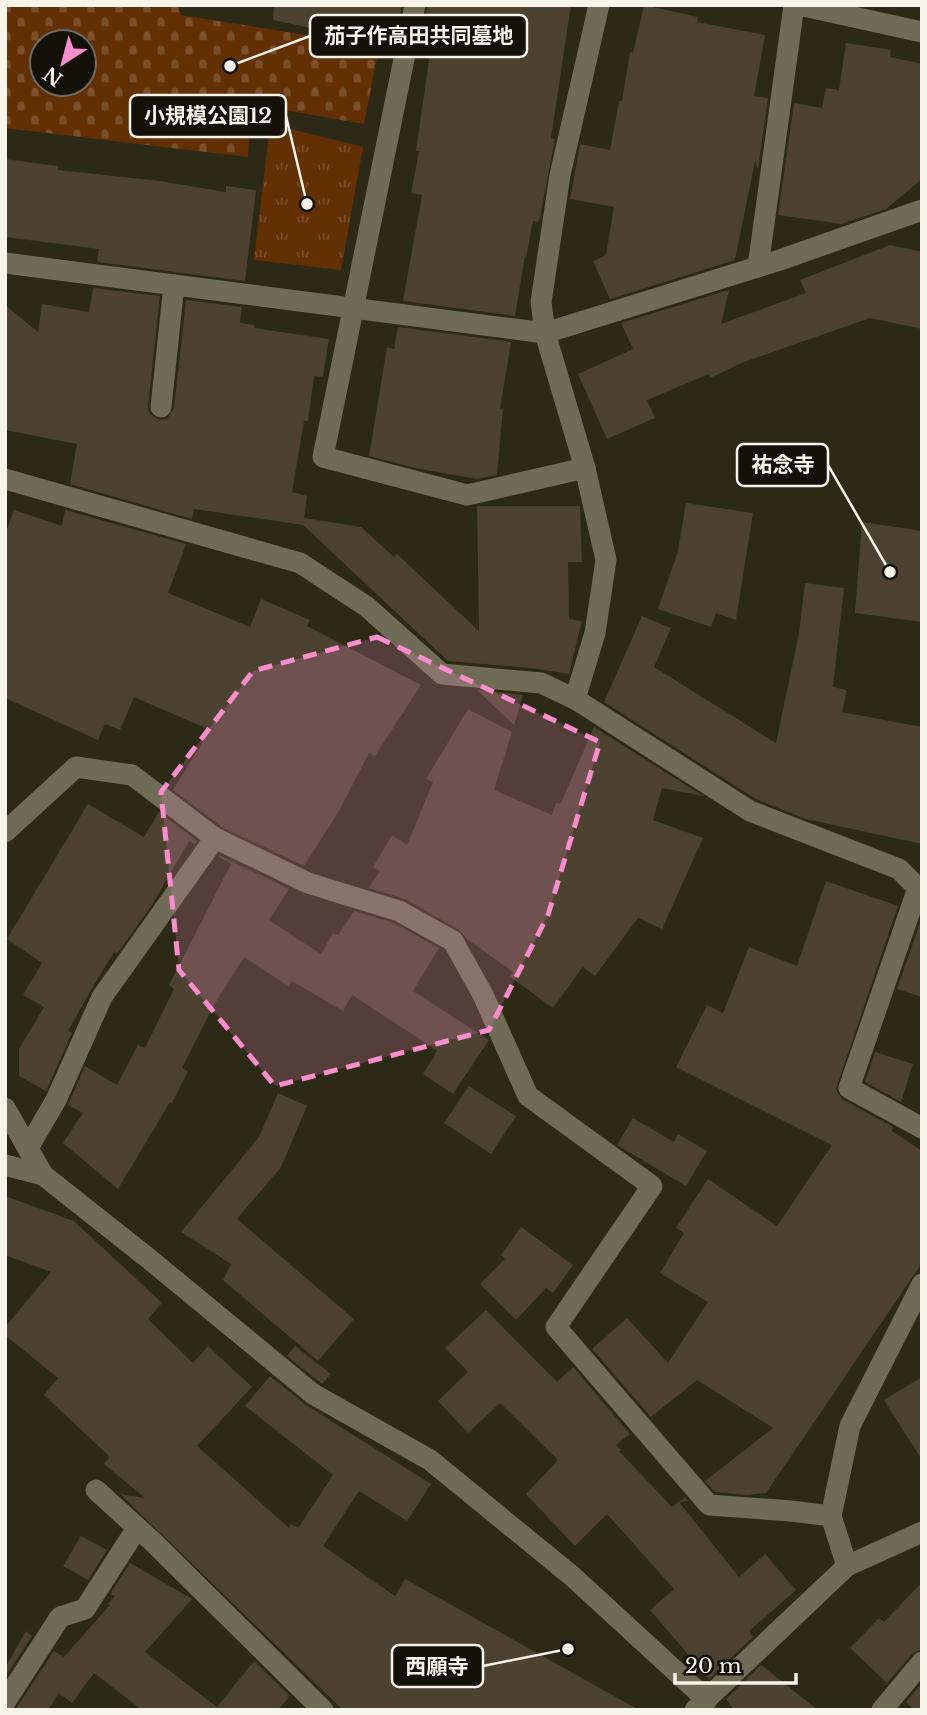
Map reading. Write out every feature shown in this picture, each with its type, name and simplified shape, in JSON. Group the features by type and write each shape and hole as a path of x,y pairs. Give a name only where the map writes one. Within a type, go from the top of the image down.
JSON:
{"street":[{"path":"415,5 323,457 467,495 585,468"},
{"path":"575,699 595,633 606,560 585,468 545,333 541,302 560,175 599,5"},
{"path":"758,267 796,5 922,32"},
{"path":"5,263 545,333 758,267 922,210"},
{"path":"161,407 174,285"},
{"path":"5,479 300,563 366,606 442,674 541,683 575,699 750,811 899,869 918,888 849,1088 922,1128"},
{"path":"5,832 76,767 132,775 215,838 308,883 399,911 453,942 483,995 528,1096 652,1186 556,1327 709,1505 831,1516"},
{"path":"28,1148 56,1100 102,997 215,838"},
{"path":"5,1108 43,1175 313,1394 430,1460 572,1576 700,1707 847,1566 922,1532"},
{"path":"5,1165 43,1175"},
{"path":"847,1566 831,1516 850,1426 922,1284"},
{"path":"96,1490 323,1710"},
{"path":"5,1702 60,1617 86,1609 137,1528"},
{"path":"882,1710 922,1662"}],"highlighted area":[{"path":"377,637 600,742 548,915 489,1030 275,1086 179,970 161,792 253,671"}],"green space":[{"path":"5,5 178,5 181,15 379,47 364,124 251,104 248,157 5,128"},
{"path":"270,124 363,147 341,270 254,260"}],"building":[{"path":"274,5 402,5 393,45 273,20"},
{"path":"428,5 571,5 551,138 555,139 539,222 533,221 526,258 525,255 515,316 403,301 422,195 411,193 419,151 416,151 430,53 419,50"},
{"path":"644,5 698,17 697,22 765,35 754,96 768,98 758,169 755,161 735,260 610,299 593,261 606,255 614,207 570,199 580,144 610,150 630,52 633,53"},
{"path":"846,43 891,50 890,57 922,64 922,179 886,209 841,224 778,215 794,103 822,108 826,88 839,90"},
{"path":"5,159 58,166 58,170 160,181 226,192 226,186 256,190 245,281 97,262 99,249 5,237"},
{"path":"890,245 922,252 922,329 870,318 744,362 710,378 709,374 647,400 655,418 607,439 578,374 633,349 621,323 729,290 721,324 806,293 800,280"},
{"path":"93,288 160,296 148,406 149,413 159,420 167,419 174,408 186,300 242,307 240,323 254,325 254,328 329,339 323,377 314,376 308,421 304,421 292,492 307,496 304,518 361,527 394,557 397,554 479,631 477,506 580,506 582,562 568,562 569,619 582,621 569,674 448,661 303,525 194,509 192,519 70,484 77,444 5,430 5,305 38,332 42,304 89,312"},
{"path":"398,327 511,342 500,409 503,408 497,475 477,479 369,456 387,347 394,349"},
{"path":"686,503 753,513 736,620 716,613 711,627 658,609 678,551"},
{"path":"14,510 62,526 65,510 186,544 168,593 250,627 261,599 310,620 307,626 421,685 375,756 369,753 339,811 304,866 222,827 173,790 210,730 134,697 120,730 105,724 98,740 5,698 5,535"},
{"path":"862,522 922,531 922,622 855,613"},
{"path":"805,583 844,588 833,687 847,690 842,712 922,727 922,844 806,819 756,799 604,702 642,616 671,628 654,667 776,743 799,633"},
{"path":"477,690 523,695 514,725"},
{"path":"468,709 512,732 494,790 552,815 556,803 560,804 565,794 594,727 703,796 662,788 653,820 703,838 662,929 638,918 595,976 583,967 553,1008 509,976 513,972 467,939 459,930 405,899 369,888 380,871 373,867 392,835 407,845 433,782 426,779"},
{"path":"88,804 144,837 159,812 197,841 195,844 189,841 152,905 117,954 114,952 91,990 68,1031 72,1033 46,1091 19,1076 19,1049 44,1007 23,995 42,963 7,939"},
{"path":"219,855 289,889 269,920 321,954 333,933 338,935 354,911 394,923 439,948 413,991 489,1040 453,1094 423,1074 437,1051 421,1040 352,995 343,1011 292,981 288,986 244,957 214,1005 182,1068 188,1071 172,1103 170,1102 118,1189 63,1143 83,1113 68,1105 85,1066 117,1085 138,1045 145,1048 174,989 169,985 231,864"},
{"path":"826,881 898,906 836,1089 842,1099 893,1127 892,1131 922,1151 922,1263 766,1493 747,1495 715,1492 705,1481 773,1428 697,1380 651,1417 592,1349 627,1318 668,1363 708,1302 660,1273 684,1233 676,1228 708,1179 777,1226 832,1145 676,1067 707,1005 723,1013 749,947 797,966"},
{"path":"922,917 922,997 897,989"},
{"path":"875,1052 913,1064 901,1102 865,1082"},
{"path":"469,1086 516,1116 491,1154 444,1123"},
{"path":"278,1093 307,1106 281,1167 237,1219 354,1319 318,1361 223,1280 231,1264 181,1232 259,1137"},
{"path":"633,1118 674,1142 678,1134 707,1151 686,1186 617,1145"},
{"path":"5,1196 74,1221 162,1303 148,1319 193,1363 208,1346 252,1387 197,1446 289,1528 291,1524 298,1528 333,1475 245,1406 270,1376 306,1405 431,1484 407,1521 359,1491 323,1546 395,1596 405,1579 639,1710 343,1710 120,1494 145,1498 104,1464 110,1457 44,1395 58,1378 5,1335 5,1327 51,1272 5,1255"},
{"path":"521,1227 573,1265 553,1293 546,1288 516,1320 480,1284 505,1259 501,1255"},
{"path":"486,1310 557,1382 573,1367 630,1434 616,1445 621,1450 619,1451 672,1507 685,1497 688,1501 679,1502 739,1577 765,1554 796,1590 749,1631 753,1637 709,1679 650,1610 674,1589 607,1514 575,1546 526,1494 558,1460 500,1403 468,1433 438,1401 468,1372 445,1348"},
{"path":"295,1346 331,1374 322,1384 287,1356"},
{"path":"922,1377 922,1460 884,1400"},
{"path":"81,1536 107,1550 88,1580 63,1566"},
{"path":"130,1563 192,1599 145,1652 217,1707 254,1661 290,1696 278,1710 142,1710 94,1673 72,1703 59,1693 48,1710 15,1710 54,1651 64,1657 110,1605 108,1604 115,1596 110,1594"},
{"path":"922,1582 922,1649 912,1654 887,1683 850,1648 879,1618 884,1622"},
{"path":"26,1631 32,1636 5,1677 5,1668"},
{"path":"761,1665 818,1710 734,1710 726,1699"},
{"path":"922,1683 922,1710 914,1710 906,1702"}],"place":[{"name":"茄子作高田共同墓地","path":"230,66"},
{"name":"小規模公園12","path":"307,204"},
{"name":"祐念寺","path":"890,572"},
{"name":"西願寺","path":"568,1649"}]}
